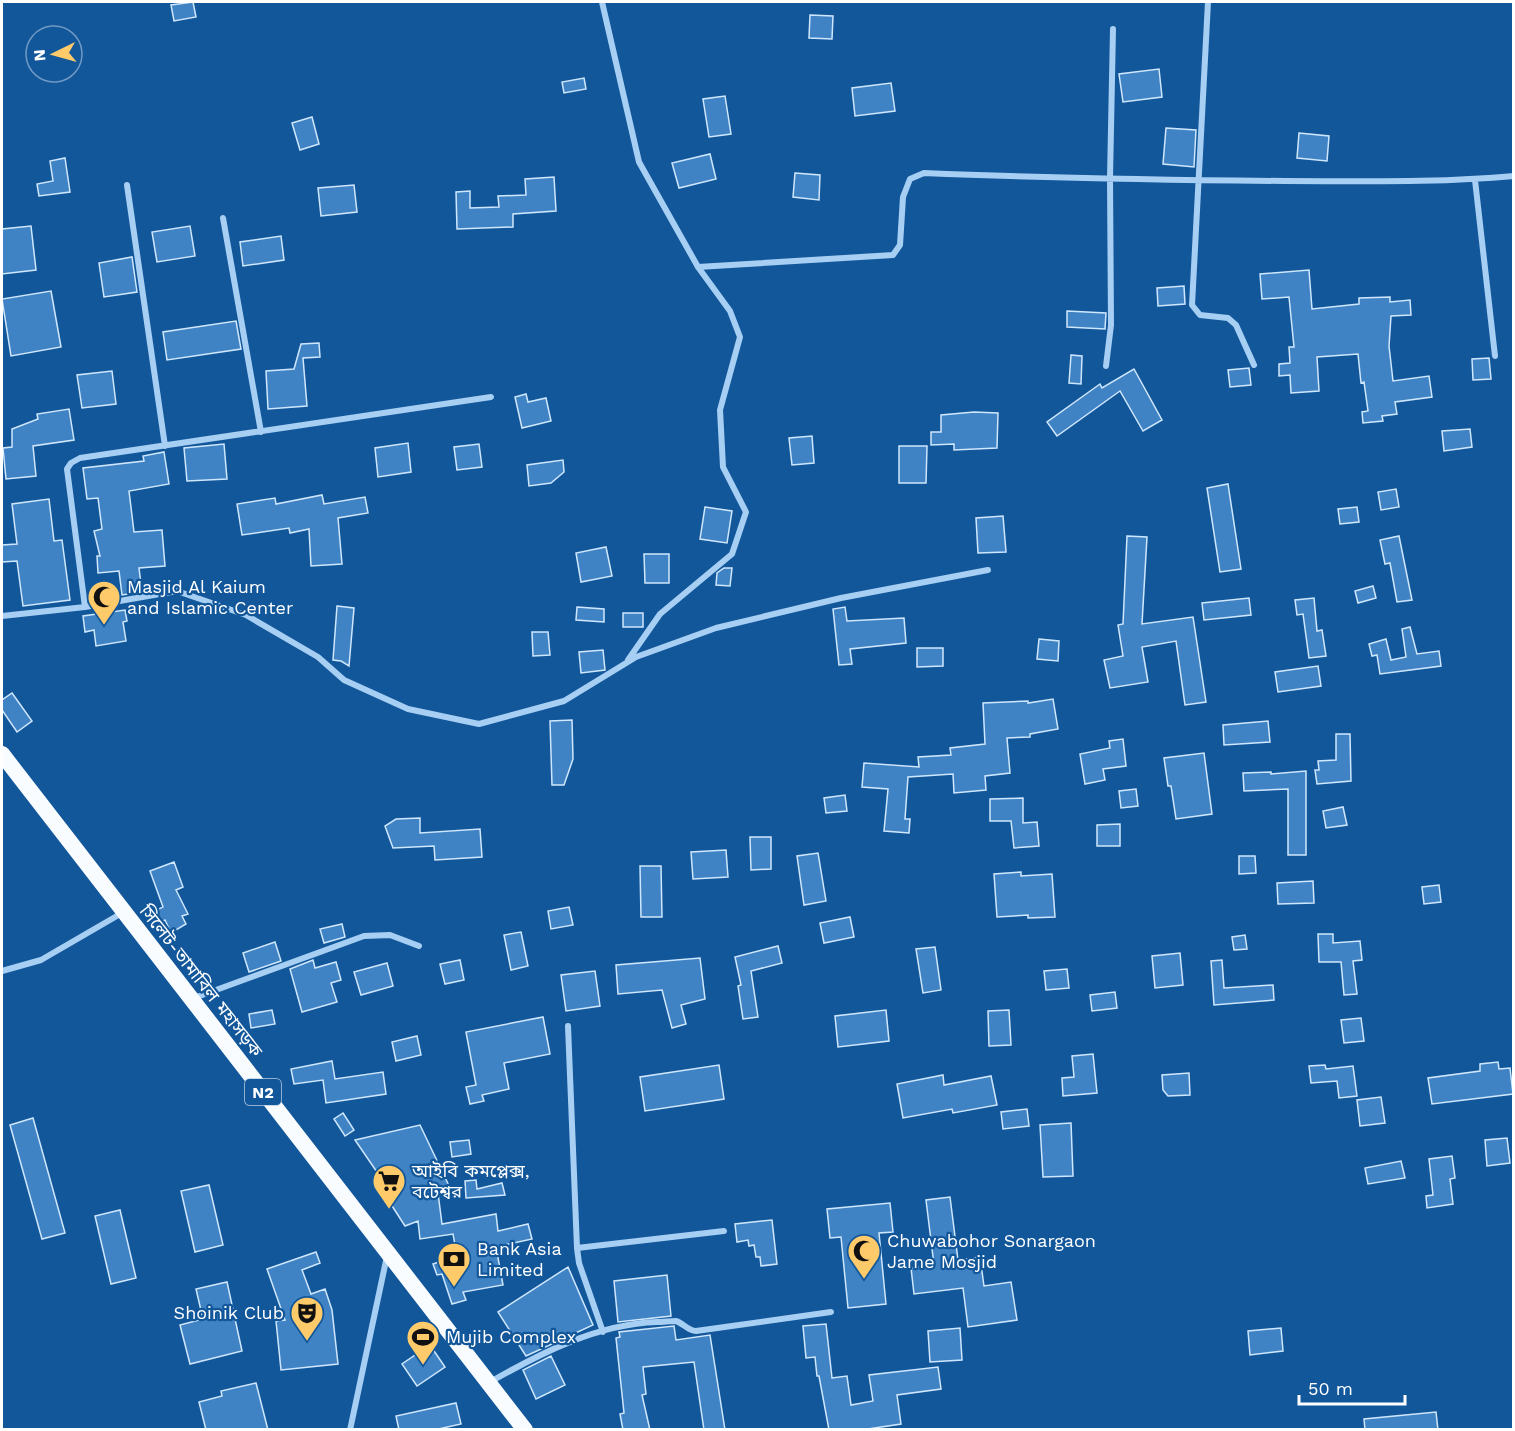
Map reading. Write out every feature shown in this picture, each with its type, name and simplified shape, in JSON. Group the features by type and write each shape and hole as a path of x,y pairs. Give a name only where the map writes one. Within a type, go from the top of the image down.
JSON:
{"highway":[{"name":"সিলেট-তামাবিল মহাসড়ক","path":"2,754 525,1430"}],"street":[{"path":"602,2 639,162 698,267 730,311 740,337 720,410 723,467 746,512 732,554 660,614 626,663"},
{"path":"1208,2 1192,305 1200,315 1228,318 1236,325 1254,365"},
{"path":"1106,366 1111,325 1110,178 1113,29"},
{"path":"698,267 893,255 900,245 903,197 910,179 924,173 1198,180 1474,180 1514,176"},
{"path":"1474,180 1496,356"},
{"path":"127,185 165,446"},
{"path":"224,218 261,432"},
{"path":"85,607 67,470 71,463 80,458 491,398"},
{"path":"2,616 85,607 177,591 246,615 318,657 344,680 408,709 479,724 564,701 636,657 716,628 841,598 988,570"},
{"path":"2,970 41,960 124,912"},
{"path":"191,999 364,936 390,935 419,946"},
{"path":"568,1026 577,1248 579,1263 603,1332"},
{"path":"577,1248 724,1231"},
{"path":"350,1430 387,1253"},
{"path":"489,1383 537,1355 565,1343 638,1323 677,1321 691,1330 696,1330 831,1312"}],"building":[{"path":"193,2 196,17 174,21 171,5"},
{"path":"810,15 833,16 832,39 809,38"},
{"path":"1159,69 1162,97 1123,102 1119,74"},
{"path":"584,78 586,89 564,93 562,82"},
{"path":"891,83 895,111 855,116 852,88"},
{"path":"725,96 731,134 709,137 703,99"},
{"path":"312,117 319,144 300,150 292,123"},
{"path":"1166,128 1196,130 1194,167 1163,164"},
{"path":"1299,133 1329,136 1327,161 1297,158"},
{"path":"710,154 716,179 679,188 672,163"},
{"path":"65,158 70,192 39,196 37,184 53,181 50,161"},
{"path":"795,173 820,175 819,200 793,197"},
{"path":"554,177 556,211 513,214 513,227 457,229 456,192 470,191 470,208 499,207 498,196 526,195 525,179"},
{"path":"354,185 357,212 321,216 318,188"},
{"path":"31,226 36,270 2,274 2,229"},
{"path":"190,226 195,256 157,262 152,232"},
{"path":"281,236 284,260 243,266 240,242"},
{"path":"132,257 137,292 104,297 99,263"},
{"path":"1309,270 1312,309 1359,304 1359,298 1390,297 1390,302 1410,300 1411,315 1391,316 1389,346 1393,381 1429,376 1432,397 1395,402 1397,414 1382,416 1383,421 1363,423 1362,412 1368,411 1364,382 1361,383 1358,354 1317,357 1319,391 1291,393 1290,375 1279,376 1279,364 1290,363 1289,347 1294,347 1289,297 1262,299 1260,274"},
{"path":"1184,286 1185,304 1158,306 1157,288"},
{"path":"51,291 61,347 11,356 2,299"},
{"path":"1067,311 1106,313 1105,329 1067,327"},
{"path":"236,321 241,349 167,360 163,332"},
{"path":"319,343 320,357 303,358 307,406 268,409 266,371 294,369 301,344"},
{"path":"1071,355 1082,356 1081,384 1069,383"},
{"path":"1489,358 1491,379 1473,380 1472,359"},
{"path":"1249,368 1251,385 1230,387 1228,370"},
{"path":"1134,369 1162,420 1143,431 1120,391 1057,436 1047,422 1100,384 1102,388"},
{"path":"112,371 116,404 82,408 77,375"},
{"path":"526,394 528,402 546,398 551,421 522,428 515,397"},
{"path":"69,409 74,440 33,446 36,476 6,479 3,448 12,447 12,429 38,419 37,414"},
{"path":"974,412 998,413 997,448 954,450 954,444 931,445 931,432 941,432 941,415"},
{"path":"1470,429 1472,447 1444,451 1442,431"},
{"path":"812,436 814,463 792,465 789,438"},
{"path":"408,443 411,472 378,477 375,448"},
{"path":"224,444 227,479 187,481 184,448"},
{"path":"479,444 482,467 457,470 454,447"},
{"path":"899,446 927,446 926,483 899,483"},
{"path":"164,452 169,484 129,491 134,532 162,530 165,566 139,568 142,592 122,595 119,571 98,573 97,556 100,556 94,531 102,529 98,498 87,499 83,468 144,461 143,456"},
{"path":"563,460 564,472 551,483 529,486 527,465"},
{"path":"1228,484 1241,569 1220,572 1207,488"},
{"path":"1396,489 1399,507 1381,510 1378,492"},
{"path":"322,495 324,504 365,497 368,513 338,518 342,564 311,566 309,529 290,533 289,528 242,535 237,504 275,498 276,504"},
{"path":"49,499 54,541 62,540 70,600 23,606 17,561 2,562 2,545 17,544 12,504"},
{"path":"705,507 732,511 727,543 700,539"},
{"path":"1357,507 1359,522 1340,524 1338,509"},
{"path":"1003,516 1006,552 978,553 976,518"},
{"path":"1127,536 1147,537 1142,624 1193,617 1206,702 1185,705 1176,641 1142,647 1148,682 1110,688 1104,660 1123,656 1118,625 1123,624"},
{"path":"1399,536 1412,600 1397,602 1390,563 1385,564 1380,540"},
{"path":"606,547 612,576 581,582 576,553"},
{"path":"644,554 669,554 669,583 645,583"},
{"path":"724,568 732,568 730,586 716,585 717,573"},
{"path":"1373,586 1376,598 1358,603 1355,591"},
{"path":"1249,598 1251,615 1204,620 1202,603"},
{"path":"1314,598 1317,631 1322,630 1326,656 1309,658 1303,614 1297,615 1295,600"},
{"path":"337,606 354,608 349,666 341,661 333,660"},
{"path":"577,607 604,609 604,622 576,620"},
{"path":"845,607 847,621 904,618 906,643 850,649 852,664 839,665 833,609"},
{"name":"Masjid Al Kaium and Islamic Center","path":"125,610 127,621 123,622 126,641 96,646 94,630 85,632 83,616"},
{"path":"623,613 643,613 643,627 623,627"},
{"path":"1410,627 1417,654 1439,651 1441,666 1380,674 1377,655 1372,656 1369,644 1386,639 1391,660 1406,657 1402,629"},
{"path":"532,632 548,632 550,655 533,656"},
{"path":"1039,639 1059,641 1058,661 1037,659"},
{"path":"917,648 943,648 943,666 917,667"},
{"path":"603,650 605,670 581,673 579,652"},
{"path":"1318,666 1321,686 1278,692 1275,672"},
{"path":"12,693 32,721 17,732 2,710 2,700"},
{"path":"1053,699 1058,729 1030,734 1030,737 1007,738 1010,773 985,776 986,790 954,793 953,774 908,777 905,819 910,819 909,833 884,831 888,789 862,787 864,763 919,767 918,757 951,755 950,748 985,744 983,703 1028,701 1028,703"},
{"path":"572,720 573,759 564,785 552,785 550,721"},
{"path":"1268,721 1270,742 1224,745 1223,725"},
{"path":"1336,734 1350,734 1351,781 1317,784 1315,770 1319,770 1318,761 1336,760"},
{"path":"1123,739 1126,766 1103,769 1105,780 1085,784 1080,754 1110,748 1109,741"},
{"path":"1204,753 1212,814 1176,819 1164,758"},
{"path":"1306,771 1306,855 1288,855 1288,789 1244,791 1243,773 1271,772 1271,774"},
{"path":"1136,789 1138,806 1121,808 1119,791"},
{"path":"845,795 847,811 826,813 824,798"},
{"path":"1023,798 1023,823 1037,822 1039,846 1014,848 1011,821 990,821 990,799"},
{"path":"1343,807 1347,825 1326,828 1323,811"},
{"path":"420,818 420,833 480,829 482,857 435,860 434,846 393,848 385,826 396,819"},
{"path":"1120,824 1120,846 1097,846 1097,825"},
{"path":"750,837 771,837 771,869 751,870"},
{"path":"726,850 728,877 693,879 691,852"},
{"path":"818,853 826,901 804,905 797,856"},
{"path":"1239,856 1255,856 1256,873 1239,874"},
{"path":"174,862 183,887 176,890 188,914 182,916 186,924 171,933 165,920 161,922 155,911 163,907 150,871"},
{"path":"640,866 661,866 662,917 641,917"},
{"path":"1021,872 1021,876 1052,874 1055,917 1028,918 1028,915 997,917 994,874"},
{"path":"1313,881 1314,903 1278,904 1277,883"},
{"path":"1439,885 1441,902 1424,904 1422,887"},
{"path":"569,907 573,925 551,929 548,911"},
{"path":"850,917 854,937 824,943 820,923"},
{"path":"342,924 345,937 324,943 320,929"},
{"path":"521,932 528,966 511,970 504,935"},
{"path":"1318,934 1333,934 1333,943 1360,941 1362,960 1353,961 1357,994 1344,995 1341,962 1319,962"},
{"path":"1245,935 1247,949 1234,950 1232,937"},
{"path":"275,942 281,961 249,972 243,953"},
{"path":"778,946 782,963 751,971 758,1017 743,1019 738,986 741,985 735,957"},
{"path":"935,947 941,990 923,993 916,949"},
{"path":"1180,953 1183,985 1155,988 1152,956"},
{"path":"700,958 705,999 681,1005 686,1024 672,1028 662,990 618,994 616,965"},
{"path":"313,960 315,968 336,962 341,980 331,983 337,1002 302,1012 290,969"},
{"path":"460,960 464,980 445,984 440,964"},
{"path":"1222,960 1224,988 1273,985 1274,1000 1214,1005 1211,961"},
{"path":"387,963 393,986 361,995 354,972"},
{"path":"1067,969 1069,988 1046,990 1044,971"},
{"path":"595,971 600,1006 566,1011 561,975"},
{"path":"1115,992 1117,1008 1092,1011 1090,995"},
{"path":"272,1010 275,1024 251,1028 249,1014"},
{"path":"886,1010 889,1041 838,1047 835,1016"},
{"path":"1009,1010 1011,1045 989,1046 988,1011"},
{"path":"543,1017 550,1054 504,1063 509,1089 482,1095 484,1101 470,1104 466,1087 476,1085 466,1032"},
{"path":"1361,1018 1364,1041 1344,1043 1341,1020"},
{"path":"417,1036 421,1055 396,1061 392,1042"},
{"path":"1093,1054 1097,1093 1063,1096 1062,1078 1074,1077 1072,1056"},
{"path":"332,1061 335,1079 383,1072 386,1094 326,1103 323,1080 294,1084 291,1069"},
{"path":"1498,1062 1499,1069 1510,1068 1513,1094 1432,1104 1428,1078 1480,1071 1480,1064"},
{"path":"719,1065 724,1099 645,1111 640,1077"},
{"path":"1325,1065 1326,1069 1353,1066 1357,1096 1339,1098 1337,1081 1311,1083 1309,1066"},
{"path":"1189,1073 1190,1095 1168,1096 1163,1090 1162,1075"},
{"path":"943,1075 944,1085 991,1076 997,1105 953,1113 952,1109 903,1118 897,1084"},
{"path":"1381,1097 1385,1123 1360,1126 1357,1100"},
{"path":"1027,1109 1029,1126 1003,1129 1001,1112"},
{"path":"343,1113 354,1130 345,1136 334,1119"},
{"path":"33,1118 65,1233 42,1239 10,1125"},
{"path":"1071,1123 1073,1176 1043,1177 1040,1125"},
{"path":"420,1125 452,1192 438,1193 442,1224 496,1214 498,1231 528,1224 532,1239 496,1247 503,1285 463,1292 466,1300 452,1304 442,1274 437,1275 433,1264 457,1256 453,1234 420,1239 418,1221 405,1226 385,1195 392,1194 355,1140"},
{"path":"1507,1138 1510,1163 1487,1166 1485,1140"},
{"path":"469,1140 471,1154 452,1157 450,1142"},
{"path":"1452,1156 1455,1178 1450,1179 1453,1204 1427,1208 1426,1196 1433,1195 1429,1159"},
{"path":"1401,1161 1405,1178 1368,1184 1365,1168"},
{"path":"476,1180 477,1189 502,1183 505,1195 466,1198 465,1181"},
{"path":"209,1185 223,1245 195,1252 181,1191"},
{"path":"950,1197 958,1260 980,1257 984,1286 1011,1282 1017,1320 968,1327 963,1288 914,1294 911,1268 934,1265 926,1200"},
{"path":"890,1203 893,1232 879,1233 886,1304 848,1308 841,1237 830,1238 827,1209"},
{"path":"120,1210 136,1278 111,1284 95,1216"},
{"path":"772,1220 777,1264 761,1266 760,1257 756,1257 754,1245 749,1246 748,1240 737,1242 735,1224"},
{"path":"316,1252 320,1263 302,1270 311,1294 325,1289 332,1310 338,1364 281,1370 276,1321 285,1320 267,1269"},
{"path":"568,1267 593,1325 526,1356 498,1312"},
{"path":"667,1275 671,1316 618,1322 614,1281"},
{"path":"227,1282 242,1351 190,1364 180,1325 203,1319 196,1289"},
{"path":"826,1324 832,1378 847,1376 851,1405 873,1401 869,1375 938,1367 941,1389 897,1395 901,1424 861,1430 829,1430 815,1357 806,1358 803,1326"},
{"path":"674,1326 676,1340 710,1335 725,1430 704,1430 694,1362 643,1367 646,1394 642,1395 650,1430 623,1430 620,1414 624,1413 616,1338 620,1337 619,1332"},
{"path":"960,1328 962,1360 930,1362 928,1331"},
{"path":"1281,1328 1283,1351 1250,1355 1248,1331"},
{"name":"Mujib Complex","path":"430,1345 445,1367 417,1386 402,1364"},
{"path":"551,1356 565,1385 536,1399 523,1370"},
{"path":"256,1383 268,1430 206,1430 199,1402 222,1396 221,1391"},
{"path":"456,1403 461,1424 434,1430 399,1430 396,1416"},
{"path":"1436,1412 1438,1430 1365,1430 1364,1419"}],"place":[{"name":"Masjid Al Kaium and Islamic Center","path":"104,626"},
{"name":"আইবি কমপ্লেক্স, বটেশ্বর","path":"389,1210"},
{"name":"Chuwabohor Sonargaon Jame Mosjid","path":"864,1280"},
{"name":"Bank Asia Limited","path":"454,1288"},
{"name":"Shoinik Club","path":"307,1342"},
{"name":"Mujib Complex","path":"423,1366"}]}
